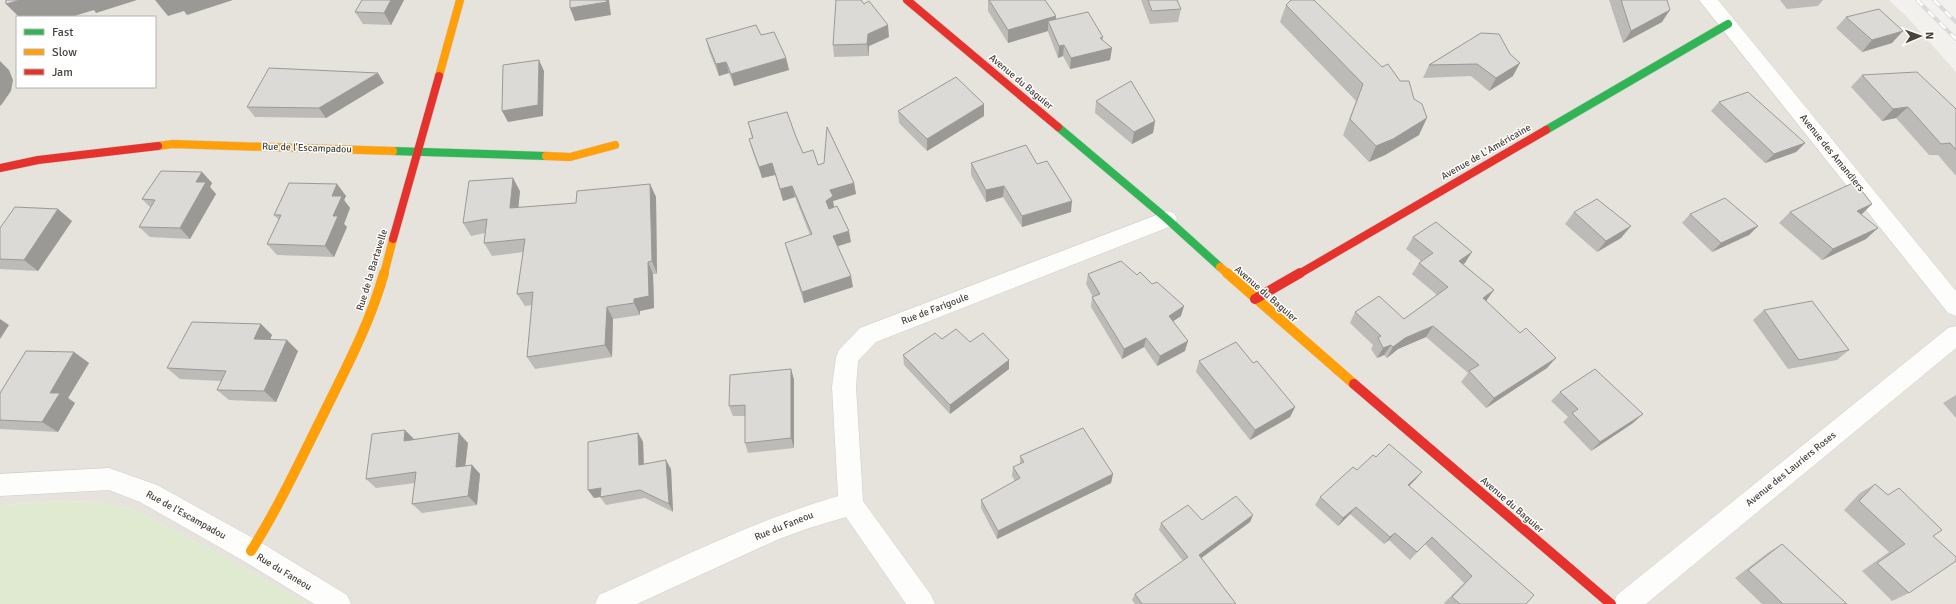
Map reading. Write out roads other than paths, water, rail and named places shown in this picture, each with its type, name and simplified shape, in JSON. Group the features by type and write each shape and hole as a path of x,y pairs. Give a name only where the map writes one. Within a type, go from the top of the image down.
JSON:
{"street":[{"name":"Rue de la Bartavelle","path":"251,551 271,520 360,340 378,295 460,0"},
{"name":"Avenue du Baguier","path":"907,0 1168,219 1255,299 1611,604"},
{"name":"Avenue des Amandiers","path":"1708,0 1956,307"},
{"name":"Avenue de L'Américaine","path":"1255,299 1728,24"},
{"name":"Rue de l'Escampadou","path":"0,168 38,160 173,144 570,157 615,145"},
{"name":"Rue de Farigoule","path":"851,504 844,387 847,357 868,334 1168,219"},
{"name":"Avenue des Lauriers Roses","path":"1626,604 1956,336"},
{"name":"Rue de l'Escampadou","path":"0,485 109,479 148,494 251,551"},
{"name":"Rue du Faneou","path":"608,604 770,531 806,517 851,504"},
{"path":"851,504 922,604"},
{"name":"Rue du Faneou","path":"251,551 338,604"}],"railway":[{"path":"1917,0 1956,39"},
{"path":"1934,0 1956,22"}]}
